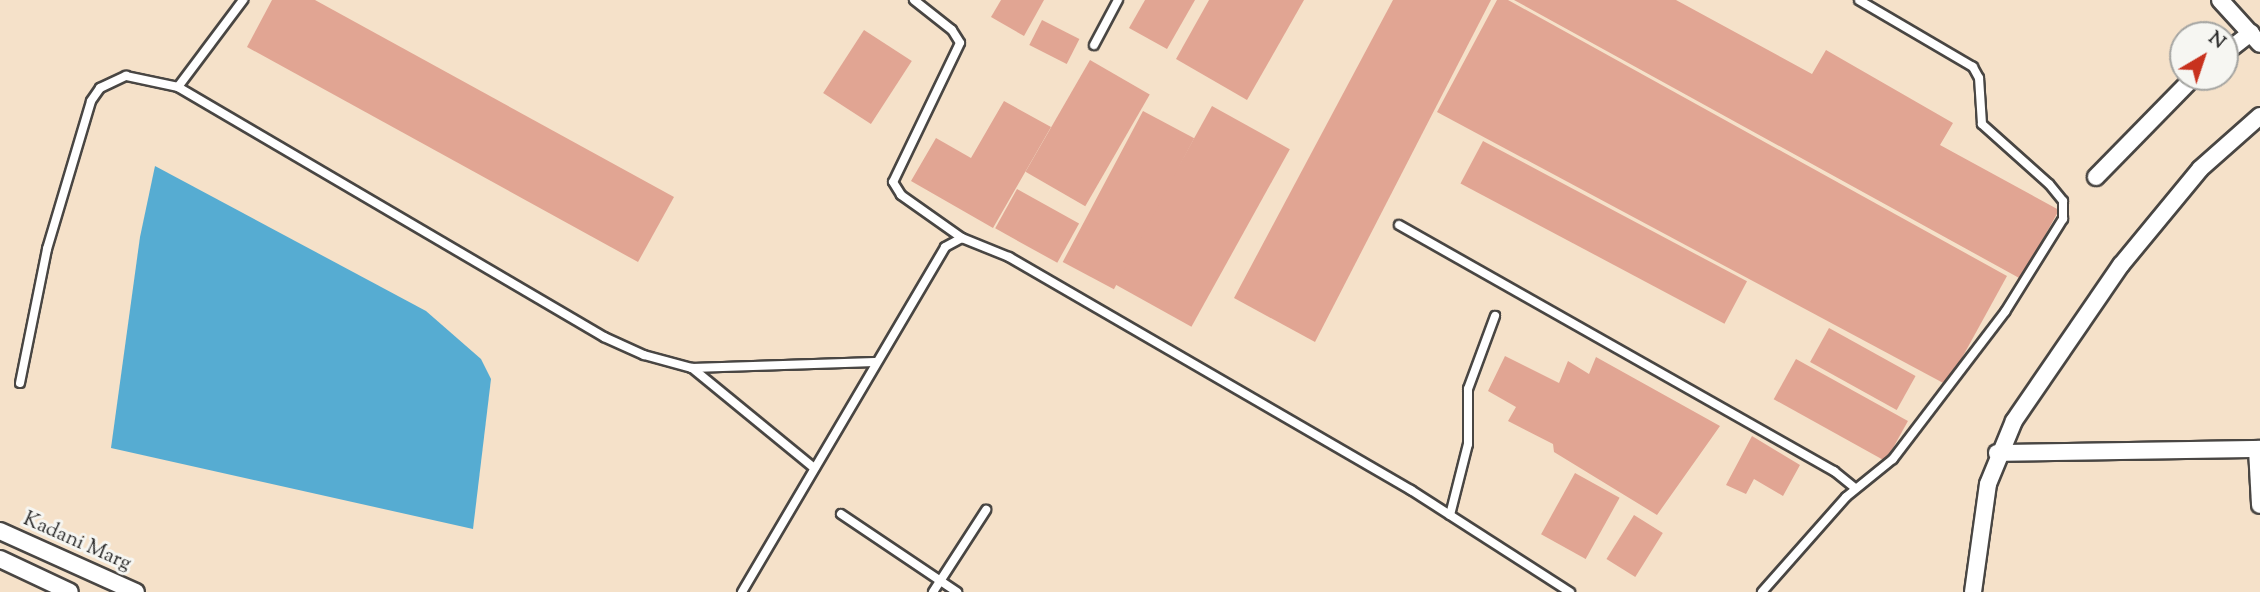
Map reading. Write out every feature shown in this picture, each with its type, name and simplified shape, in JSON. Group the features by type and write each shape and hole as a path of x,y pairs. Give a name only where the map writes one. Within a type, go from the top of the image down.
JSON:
{"street":[{"path":"2220,0 2256,39 2239,47"},
{"path":"2096,177 2180,91"},
{"path":"1973,592 1997,453 2014,421 2121,265 2200,169 2260,116"},
{"path":"1997,453 2258,449 2260,505"},
{"name":"Kadani Marg","path":"0,531 136,592"},
{"path":"0,559 70,592"},
{"path":"35,575 43,592"}],"lane":[{"path":"178,87 243,0"},
{"path":"914,0 952,30 960,43 893,182 901,195 962,238 1009,257 1450,515 1570,592"},
{"path":"1094,45 1118,0"},
{"path":"1762,592 1854,488 1893,459 2005,312 2041,260 2065,210 2049,184 1982,124 1979,78 1973,67 1859,0"},
{"path":"20,383 47,249 91,101 112,79 125,76 178,87 604,337 644,355 692,368 875,362"},
{"path":"1399,225 1834,471 1854,488"},
{"path":"742,592 945,247 962,238"},
{"path":"1450,515 1468,444 1468,389 1495,316"},
{"path":"692,368 814,468"},
{"path":"933,592 986,510"},
{"path":"841,514 957,592"}],"water":[{"path":"155,166 426,311 481,359 491,379 473,529 111,448 140,237"}],"building":[{"path":"272,0 315,0 674,197 638,262 247,47"},
{"path":"1001,0 1044,0 1024,36 991,17"},
{"path":"1145,0 1195,0 1167,49 1129,28"},
{"path":"1209,0 1304,0 1247,100 1176,59"},
{"path":"1393,0 1491,0 1315,342 1234,298"},
{"path":"1497,0 1508,0 2007,276 1947,385 1437,112"},
{"path":"1514,0 1676,0 1812,74 1826,50 1953,123 1940,145 2059,210 2021,279"},
{"path":"1042,20 1079,39 1067,64 1029,45"},
{"path":"864,30 912,61 871,124 823,93"},
{"path":"1090,60 1150,94 1085,206 1026,172"},
{"path":"1004,101 1051,127 993,228 911,181 936,138 971,158"},
{"path":"1212,106 1290,149 1191,327 1114,284"},
{"path":"1143,111 1194,138 1114,289 1063,262"},
{"path":"1483,141 1747,281 1724,324 1460,183"},
{"path":"1017,189 1079,223 1057,263 995,228"},
{"path":"1829,328 1916,376 1897,410 1810,362"},
{"path":"1505,356 1559,383 1568,361 1589,374 1596,357 1720,426 1657,515 1554,452 1553,444 1508,421 1516,407 1488,391"},
{"path":"1796,359 1908,421 1886,461 1774,399"},
{"path":"1752,436 1800,465 1783,496 1754,479 1746,494 1726,485"},
{"path":"1575,473 1620,498 1586,559 1541,534"},
{"path":"1634,515 1663,533 1635,577 1606,559"}]}
